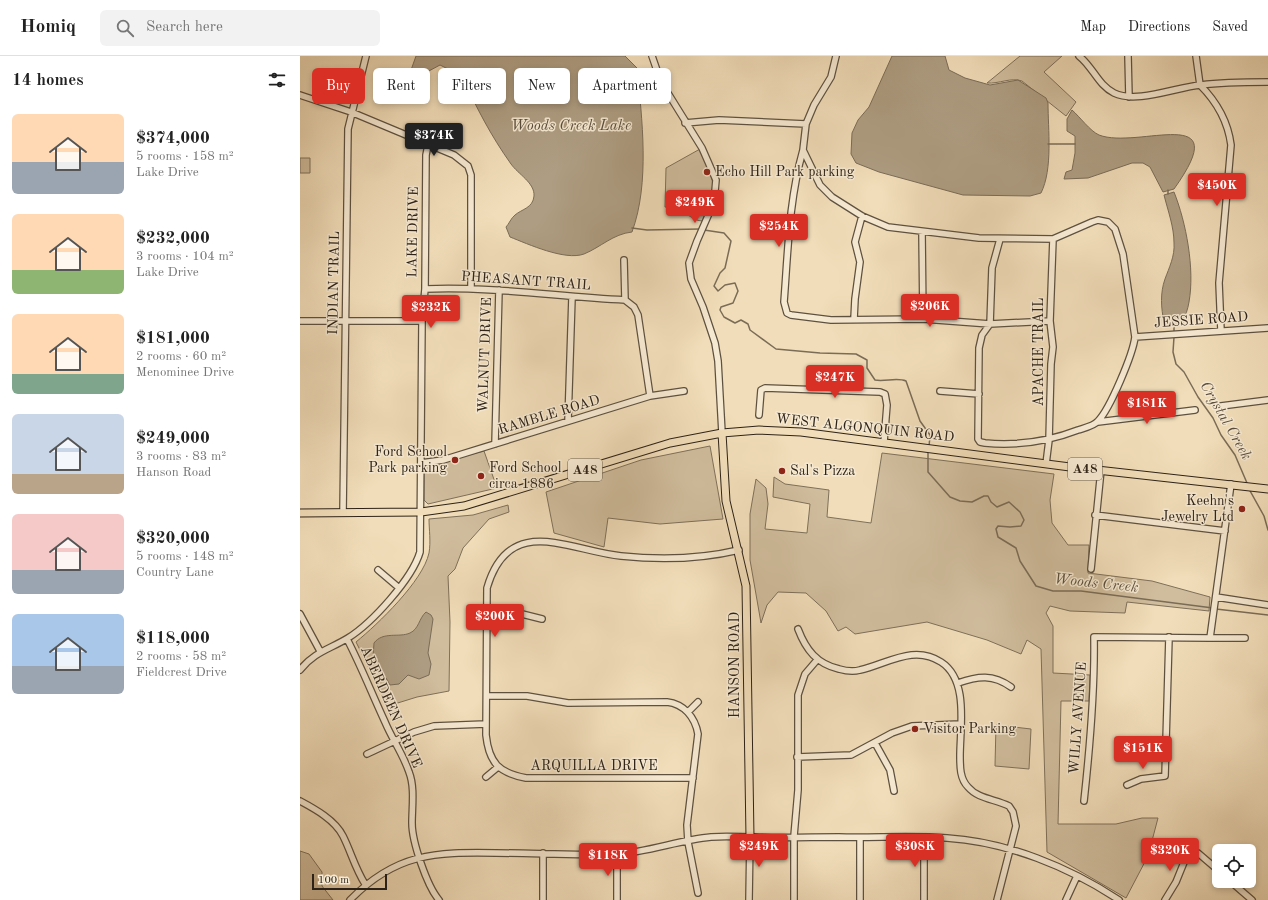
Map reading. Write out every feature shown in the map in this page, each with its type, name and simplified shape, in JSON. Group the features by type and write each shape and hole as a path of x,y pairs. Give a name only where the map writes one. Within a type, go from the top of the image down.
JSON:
{"main road":[{"name":"WEST ALGONQUIN ROAD","path":"300,513 421,512 464,506 670,443 722,433 759,430 801,432 1046,464 1265,488"},
{"name":"HANSON ROAD","path":"722,433 726,502 739,550 746,586 750,837"}],"street":[{"name":"INDIAN TRAIL","path":"343,513 348,129 366,56"},
{"path":"652,56 661,82 702,148 716,180 716,197 691,255 690,271 715,343 718,361 722,433"},
{"path":"829,56 836,56 831,76 814,105 806,124 803,150 794,179 784,302 787,312 791,315 809,319 923,319 990,324 1050,321"},
{"path":"1079,56 1103,86 1115,94 1129,97 1144,96 1200,85 1268,82"},
{"path":"1128,56 1129,97"},
{"path":"1196,56 1200,85 1211,96 1222,116 1228,129 1231,145 1219,283 1221,331"},
{"path":"300,95 351,112 454,155 468,166 472,175 471,288"},
{"path":"685,122 719,120 806,124"},
{"name":"LAKE DRIVE","path":"300,670 320,651 347,639 367,624 414,568 419,556 421,512 422,321 425,289 426,155 428,145"},
{"path":"803,150 813,172 826,192 841,204 862,216 888,227 922,232 1000,239 1053,239 1092,222 1103,220 1112,224 1119,239 1123,254 1135,337 1134,347 1112,396 1098,422"},
{"path":"854,319 853,311 860,262 855,242 862,216"},
{"path":"922,232 923,319"},
{"path":"1000,239 992,268 990,324 985,331 980,344 978,435 980,442 990,444 1021,444 1049,440 1098,422 1195,410"},
{"name":"APACHE TRAIL","path":"1046,464 1049,440 1050,364 1053,347 1050,321 1053,239"},
{"path":"624,260 625,300 634,307 638,315 650,396"},
{"name":"PHEASANT TRAIL","path":"425,289 471,288 625,300"},
{"name":"WALNUT DRIVE","path":"495,444 499,290"},
{"path":"568,421 572,297"},
{"path":"300,321 422,321"},
{"name":"JESSIE ROAD","path":"1135,337 1268,328"},
{"path":"759,415 760,393 761,390 765,388 880,392 885,394 887,405 884,442"},
{"name":"RAMBLE ROAD","path":"421,462 443,460 650,396 684,391"},
{"path":"940,391 979,394"},
{"path":"1221,406 1268,400"},
{"path":"1091,569 1095,515 1101,470"},
{"path":"1210,638 1231,484"},
{"path":"1095,515 1225,531"},
{"path":"486,777 498,767 488,749 486,724 487,588 498,564 514,549 535,541 551,541 619,556 637,558 717,556 739,550"},
{"path":"378,570 398,587"},
{"path":"1215,600 1268,605"},
{"path":"300,614 320,651"},
{"path":"486,614 522,614 542,619"},
{"path":"798,629 807,649 817,660 837,669 854,671 899,657 923,655 934,658 943,663 951,671 958,683 960,695 962,778 967,787 976,794 1001,802 1009,806 1014,812 1016,826 997,900"},
{"name":"WILLY AVENUE","path":"1084,801 1092,727 1094,637 1169,637"},
{"path":"1127,785 1141,779 1165,776 1169,637 1245,638"},
{"name":"ABERDEEN DRIVE","path":"347,639 360,663 394,741 410,773 412,826 428,883 439,900"},
{"path":"794,900 794,836 798,790 798,695 805,674 817,660"},
{"path":"958,683 977,676 985,676 997,678 1011,687"},
{"path":"487,696 527,696 568,702 667,702 678,705 688,712 695,722 698,734 688,815 688,842 698,893"},
{"path":"688,712 698,702"},
{"path":"367,754 394,741 434,726 486,724"},
{"path":"797,757 851,755 892,733 912,726 960,724"},
{"path":"875,743 890,770 894,791"},
{"name":"ARQUILLA DRIVE","path":"498,767 508,773 526,778 693,778"},
{"path":"300,801 334,824 343,836 356,870 365,884"},
{"path":"350,900 365,884 392,868 420,857 452,853 617,854 664,847 713,837 794,836 949,838 1009,849 1033,857 1077,876 1094,884 1119,900"},
{"name":"HANSON ROAD","path":"749,900 750,837"},
{"path":"924,837 924,900"},
{"path":"860,838 860,900"},
{"path":"1165,900 1176,882 1189,850 1198,853 1212,865"},
{"path":"543,853 543,900"},
{"path":"617,854 617,900"},
{"path":"1066,900 1077,876"},
{"path":"1238,888 1252,900"}],"shaded area":[{"path":"1020,56 1062,56 1044,72 1076,102 1066,116 1022,81 1009,80 996,83 987,83"},
{"path":"700,149 713,185 712,201 702,221 694,219 677,209 665,207 666,168"},
{"path":"300,158 310,158 310,173 300,173"},
{"path":"710,446 723,519 660,524 608,518 604,547 554,533 546,492 641,460"},
{"path":"484,451 497,488 428,504 424,500 424,466"},
{"path":"882,453 1054,474 1050,500 1052,523 1068,545 1089,545 1088,573 1152,581 1210,597 1209,611 1127,602 1125,613 1070,611 1050,606 1046,613 1053,626 1053,673 1090,675 1089,701 1061,701 1058,824 1116,824 1142,818 1158,818 1148,856 1126,898 1047,852 1041,649 1027,640 1021,654 987,640 927,622 855,634 846,627 838,631 826,611 806,593 778,592 767,605 761,623 750,560 750,514 756,479 766,488 768,504 765,529 807,533 810,504 773,497 774,477 785,484 829,490 827,517 871,523"},
{"path":"508,505 509,512 489,519 463,548 455,569 448,576 450,622 449,691 417,697 388,706 356,642 387,613 409,589 418,576 429,553 429,519 473,515"},
{"path":"996,725 1031,729 1029,769 995,766"},
{"path":"300,851 309,854 322,872 322,886 333,900 300,900"}],"water":[{"name":"Woods Creek Lake","path":"416,56 625,56 637,68 578,68 578,104 641,104 643,172 638,213 632,232 619,235 584,254 576,256 557,254 510,237 506,227 514,216 532,203 534,191 526,179 511,164 490,132 475,104 506,104 506,68 446,68 440,65 430,70 430,68 412,68"},
{"path":"892,56 945,56 949,70 965,78 990,85 1018,80 1046,98 1048,103 1048,161 1045,183 1041,193 1030,196 963,195 879,172 856,163 851,154 852,133 858,120 869,107"},
{"path":"1072,110 1099,135 1116,138 1156,135 1188,137 1194,146 1190,162 1174,189 1163,192 1150,167 1143,163 1132,163 1088,178 1064,179 1066,172 1072,170 1075,153 1075,136 1067,131 1067,119"},
{"path":"1174,192 1186,231 1191,275 1189,305 1183,323 1164,322 1162,306 1163,284 1174,253 1172,225 1164,195"},
{"path":"426,612 431,615 433,619 428,653 431,664 429,675 419,679 408,675 399,684 390,685 384,677 381,667 373,657 374,643 382,637 410,633 415,629"}],"waterway":[{"path":"1048,144 1075,144"},
{"name":"Woods Creek","path":"632,228 647,230 700,229"},
{"name":"Woods Creek","path":"704,230 724,233 731,241 725,268 720,273 714,286 718,291 725,285 735,283 738,291 733,303 721,307 720,310 724,317 735,323 741,320 748,324 750,330 776,349 820,353 856,354 867,360 867,368 875,380 899,379 906,381 920,421 930,435 929,447"},
{"name":"Crystal Creek","path":"1174,323 1174,333"},
{"name":"Crystal Creek","path":"1174,337 1173,352 1176,364 1184,372 1198,397 1213,418 1221,435 1235,455 1247,483"},
{"name":"Woods Creek","path":"928,450 928,472 950,497 960,501 972,502 984,496 988,496 991,502 997,507 1009,502 1020,512 1024,520 1021,526 998,526 996,529 998,537 1016,548 1020,561 1036,586 1053,591 1081,591 1213,608"},
{"name":"Crystal Creek","path":"1249,489 1264,516 1268,530"},
{"name":"Woods Creek","path":"1216,609 1268,615"}],"place":[{"name":"Echo Hill Park parking","path":"707,172"},
{"name":"Ford School Park parking","path":"455,460"},
{"name":"Sal's Pizza","path":"782,471"},
{"name":"Ford School circa 1886","path":"481,476"},
{"name":"Keehn's Jewelry Ltd","path":"1242,509"},
{"name":"Visitor Parking","path":"915,729"}]}
